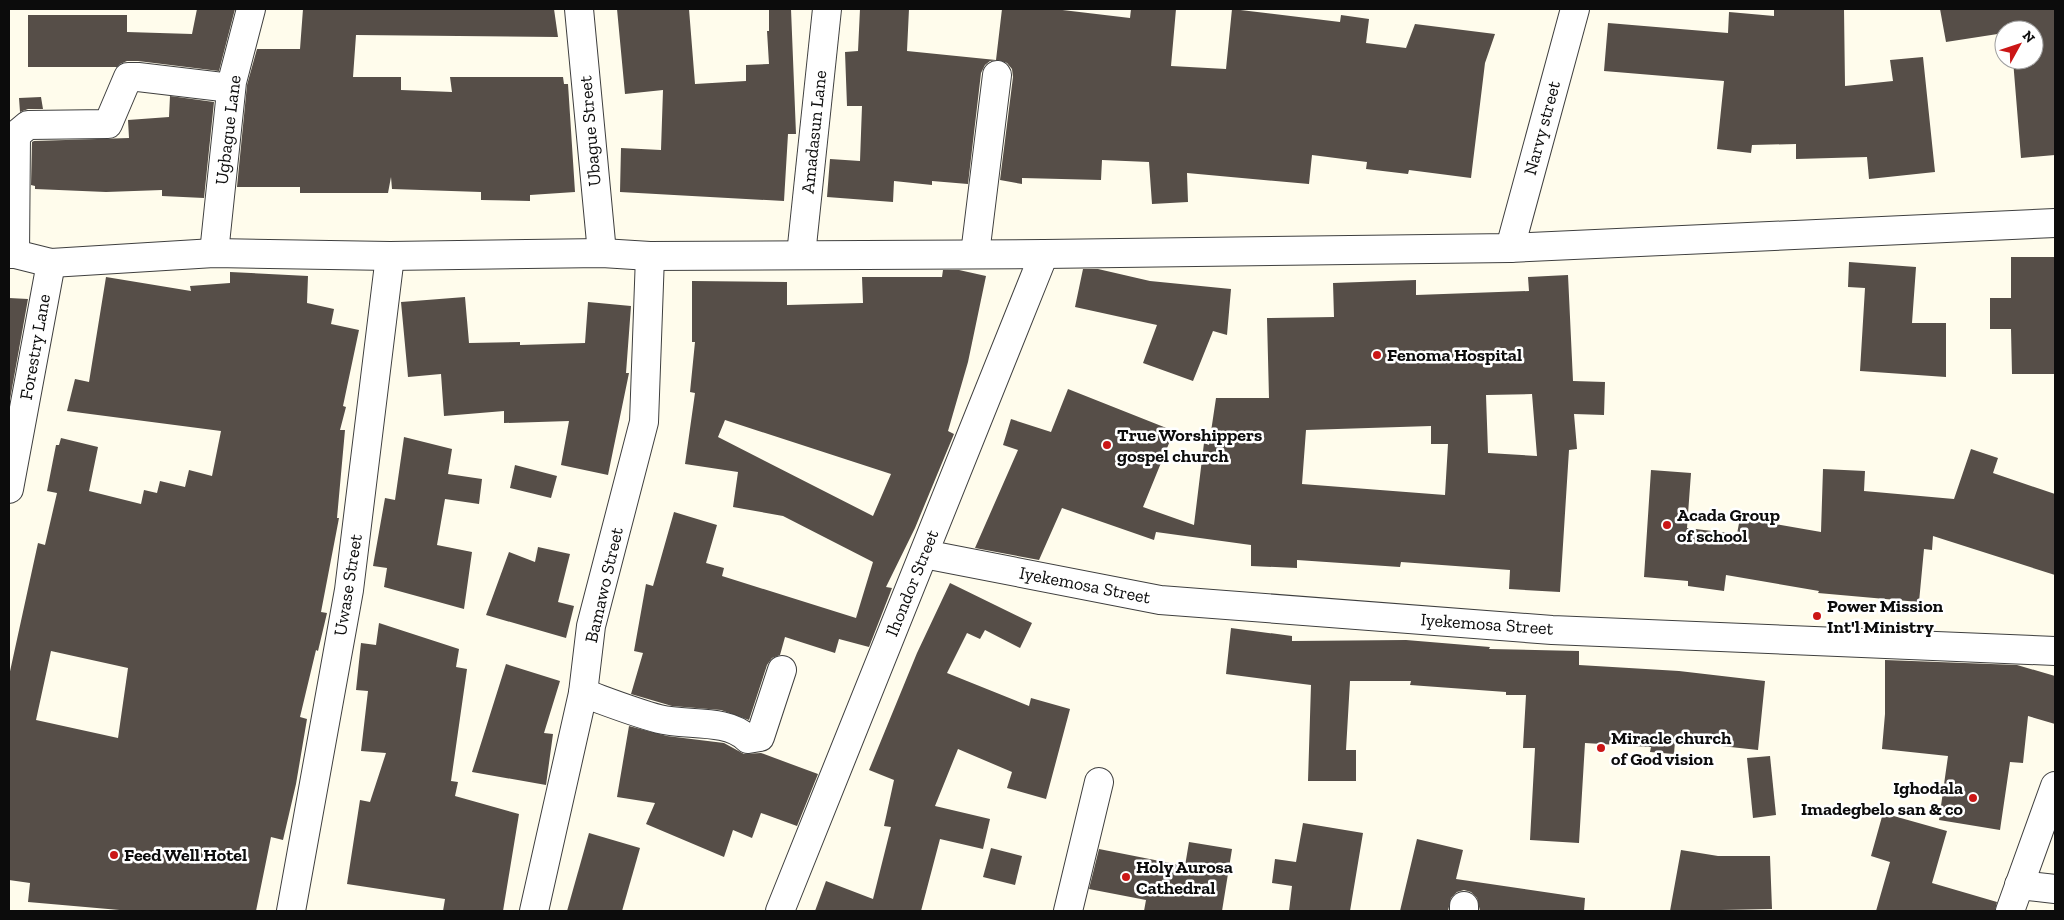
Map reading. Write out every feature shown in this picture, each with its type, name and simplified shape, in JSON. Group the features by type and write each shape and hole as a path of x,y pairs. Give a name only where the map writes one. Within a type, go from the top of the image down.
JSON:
{"street":[{"name":"Ugbague Lane","path":"214,253 231,88 251,9"},
{"name":"Ubague Street","path":"579,9 602,253"},
{"name":"Amadasun Lane","path":"801,255 827,9"},
{"name":"Narvy street","path":"1510,248 1575,9"},
{"path":"975,254 997,75"},
{"path":"231,88 128,77 108,124 28,125 16,135 12,254 51,263 214,253 390,256 602,253 650,256 1044,254 1510,248 2055,223"},
{"name":"Ihondor Street","path":"780,911 1044,254"},
{"name":"Uwase Street","path":"291,911 349,590 390,256"},
{"name":"Bamawo Street","path":"534,911 583,693 591,626 644,422 650,256"},
{"name":"Forestry Lane","path":"9,489 51,263"},
{"name":"Iyekemosa Street","path":"924,554 1160,600 1552,630 2055,651"},
{"path":"583,693 661,720 703,724 740,732 748,740 760,737 782,670"},
{"path":"1068,911 1099,782"},
{"path":"2010,911 2055,786"},
{"path":"2019,885 2055,889"}],"building":[{"path":"197,9 235,9 219,71 138,61 127,61 117,67 28,67 28,15 127,15 127,32 192,34"},
{"path":"303,9 554,9 558,37 356,35 353,77 401,77 401,90 452,92 450,77 563,77 564,84 568,84 575,192 530,195 530,201 481,200 481,192 392,189 391,177 388,193 300,193 300,187 237,187 247,85 257,49 300,49"},
{"path":"617,9 689,9 695,84 746,81 746,65 769,64 767,31 769,31 769,9 791,9 796,134 788,134 784,201 620,192 621,148 661,150 663,90 625,94"},
{"path":"860,9 909,9 907,51 996,60 1002,9 1054,9 1130,18 1131,9 1176,9 1171,66 1226,69 1232,9 1340,22 1341,15 1369,19 1366,43 1406,48 1415,24 1495,34 1485,63 1471,178 1409,170 1408,174 1366,169 1367,162 1312,155 1309,184 1187,173 1188,202 1152,204 1149,162 1102,160 1101,180 1022,178 1022,184 1000,180 1013,77 1012,69 1007,63 998,60 990,61 985,65 981,73 968,184 932,181 932,185 894,181 893,202 827,197 830,159 860,161 862,106 847,106 845,52 858,51"},
{"path":"1774,9 1844,9 1845,86 1893,81 1890,60 1923,57 1935,172 1869,179 1867,157 1796,159 1796,144 1752,145 1751,153 1717,149 1724,81 1604,71 1608,23 1728,33 1729,12 1774,16"},
{"path":"1940,9 2055,9 2055,155 2021,158 2014,70 2044,70 2044,20 1994,20 1994,35 1946,42"},
{"path":"170,96 214,102 204,198 162,196 162,190 106,192 35,189 35,186 31,185 32,142 129,138 128,120 169,117"},
{"path":"41,97 43,109 28,109 20,112 19,98"},
{"path":"2011,257 2055,257 2055,374 2012,374 2011,329 1990,329 1990,298 2011,298"},
{"path":"1849,262 1916,267 1912,323 1946,323 1946,377 1860,371 1865,288 1848,287"},
{"path":"1083,269 1098,269 1150,281 1231,289 1227,335 1213,331 1193,381 1143,363 1157,325 1075,307"},
{"path":"943,270 959,270 986,276 968,362 948,431 954,434 915,528 886,587 892,588 869,647 839,639 835,653 785,637 780,655 772,658 767,665 749,720 721,710 672,706 631,694 643,653 634,651 646,584 653,586 674,512 717,525 706,563 724,568 722,576 856,618 873,562 783,516 733,507 738,472 685,464 695,393 690,392 695,342 692,342 692,281 787,282 787,305 863,303 862,277 942,277","holes":["725,420 891,474 873,516 718,437"]},
{"path":"230,272 308,276 307,303 334,309 331,324 359,330 343,406 346,407 340,430 345,430 337,518 339,518 321,612 327,613 300,717 307,719 296,784 283,840 271,837 256,911 131,911 28,902 30,883 9,880 9,676 38,543 45,545 57,493 47,491 56,445 59,445 61,438 98,447 89,491 141,504 144,490 157,493 160,481 185,487 189,470 212,476 221,431 67,411 75,379 89,382 106,277 191,291 190,286 230,283","holes":["51,651 128,668 118,738 36,720"]},
{"path":"1568,275 1573,381 1605,382 1604,415 1574,414 1577,449 1569,450 1560,592 1509,589 1510,570 1401,562 1400,567 1297,560 1297,568 1251,566 1251,545 1156,532 1154,540 1062,508 1039,560 975,548 1018,450 1003,445 1011,419 1051,432 1068,389 1174,431 1143,507 1194,525 1204,443 1209,445 1216,398 1269,398 1267,318 1334,317 1333,283 1416,280 1416,295 1529,291 1528,277","holes":["1532,394 1537,456 1488,453 1486,395","1431,426 1431,444 1448,444 1445,495 1302,484 1306,430"]},
{"path":"465,297 469,343 520,342 520,345 585,343 588,302 631,306 626,373 629,373 608,475 561,465 569,421 504,423 504,411 444,416 441,374 408,377 401,302"},
{"path":"9,298 28,299 9,405"},
{"path":"404,437 452,449 448,474 482,479 479,504 445,499 437,545 472,552 464,609 384,587 387,568 373,566 385,498 395,500"},
{"path":"1971,449 1998,458 1993,473 2055,494 2055,575 1933,536 1932,550 1924,549 1919,602 1818,593 1819,591 1726,575 1724,591 1688,586 1688,581 1644,577 1651,470 1691,473 1687,528 1737,534 1740,518 1821,532 1823,469 1865,471 1864,491 1954,499"},
{"path":"515,465 557,476 551,498 510,488"},
{"path":"538,547 570,554 558,602 574,606 566,638 486,615 509,552 535,562"},
{"path":"950,583 1032,623 1020,648 985,630 980,639 967,633 947,673 1029,706 1031,698 1070,709 1046,799 1007,788 1012,772 958,749 935,806 990,819 983,849 940,839 921,911 815,911 826,881 873,899 891,827 884,826 894,780 869,770 917,653"},
{"path":"379,623 459,649 456,667 467,669 451,781 458,782 455,796 519,814 503,911 443,911 445,899 347,884 360,800 370,802 386,753 361,751 368,691 356,690 361,643 376,645"},
{"path":"1231,628 1292,636 1292,641 1406,640 1490,647 1489,649 1579,651 1579,665 1679,671 1765,681 1758,750 1675,741 1674,754 1650,752 1651,747 1585,743 1579,843 1530,840 1535,748 1523,748 1526,695 1506,695 1506,692 1410,685 1411,681 1350,681 1346,750 1356,750 1356,781 1308,781 1311,685 1226,674"},
{"path":"1885,660 2017,665 2055,676 2055,724 2028,716 2023,763 2010,762 2000,830 1939,820 1948,756 1882,749 1885,714"},
{"path":"506,664 560,681 544,733 553,734 546,785 472,772"},
{"path":"629,726 667,736 724,743 744,754 761,753 818,774 797,826 761,813 752,838 733,830 724,857 646,824 655,803 617,797"},
{"path":"1770,756 1776,815 1753,818 1747,758"},
{"path":"1883,813 1947,831 1932,883 1997,902 1995,911 1876,911 1890,862 1871,856"},
{"path":"1303,823 1363,833 1350,911 1289,911 1292,886 1272,883 1275,859 1296,862"},
{"path":"589,833 640,848 622,911 567,911"},
{"path":"1417,839 1463,850 1456,879 1585,898 1584,911 1480,911 1477,898 1471,892 1464,890 1457,892 1451,898 1448,911 1400,911"},
{"path":"1189,842 1232,849 1222,911 1144,911 1146,900 1089,889 1099,849 1185,866"},
{"path":"991,848 1022,856 1015,885 983,877"},
{"path":"1681,850 1718,856 1770,856 1772,909 1670,911"}],"place":[{"name":"Fenoma Hospital","path":"1377,355"},
{"name":"True Worshippers gospel church","path":"1107,445"},
{"name":"Acada Group of school","path":"1667,525"},
{"name":"Power Mission Int'l Ministry","path":"1817,616"},
{"name":"Miracle church of God vision","path":"1601,748"},
{"name":"Ighodala Imadegbelo san & co","path":"1973,798"},
{"name":"Feed Well Hotel","path":"114,855"},
{"name":"Holy Aurosa Cathedral","path":"1126,877"}]}
